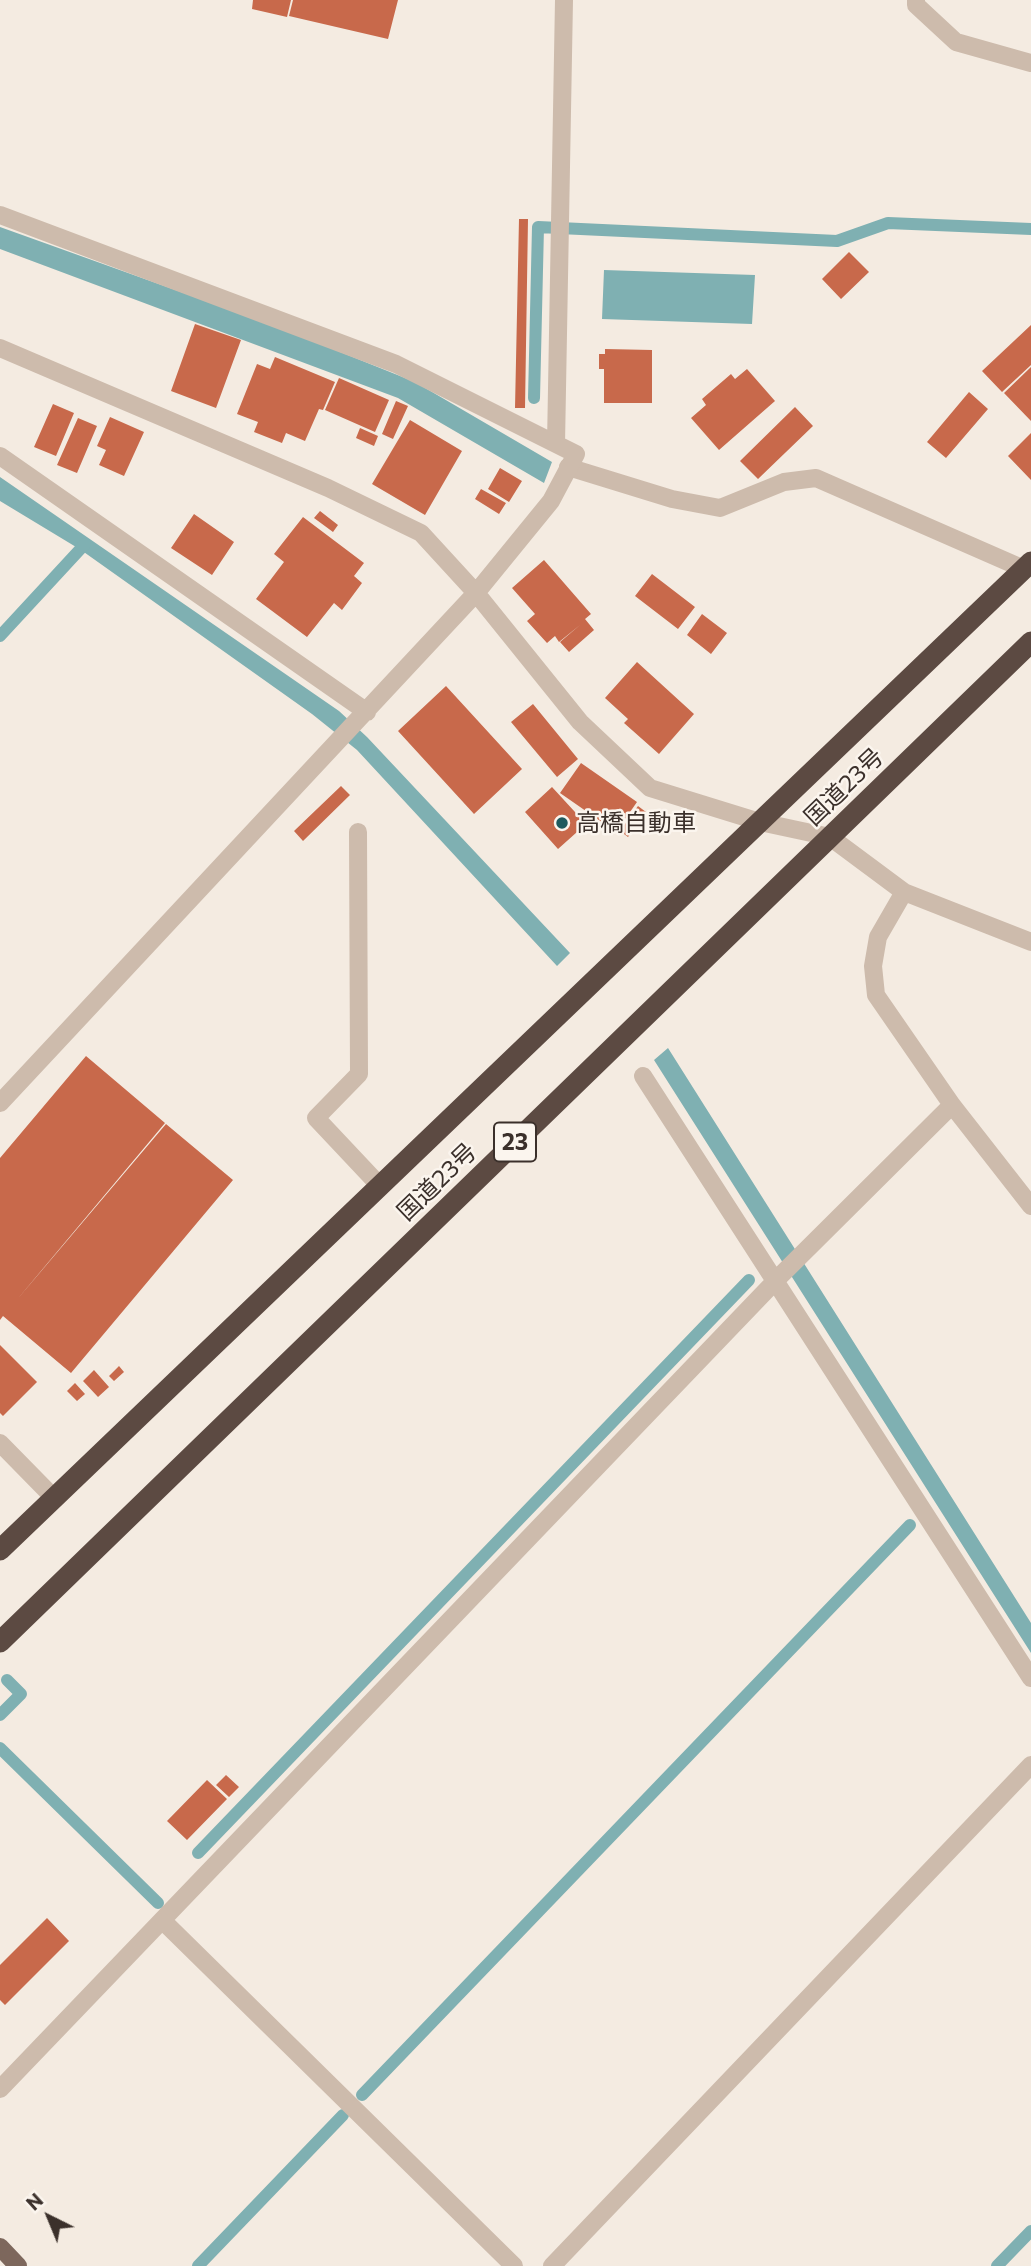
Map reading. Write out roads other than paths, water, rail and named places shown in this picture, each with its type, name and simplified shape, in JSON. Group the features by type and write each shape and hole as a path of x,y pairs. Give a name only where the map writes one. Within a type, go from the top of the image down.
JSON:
{"highway":[{"name":"国道23号","path":"0,1550 1027,566"},
{"name":"国道23号","path":"0,1642 1031,642"}],"main road":[{"path":"0,2247 18,2266"}],"street":[{"path":"556,444 564,0"},
{"path":"916,0 916,5 956,42 1031,63"},
{"path":"0,215 396,364 576,454 551,501 476,593 0,1103"},
{"path":"0,348 328,488 421,533 476,593 580,722 650,788 760,822 830,837 904,892 1031,942"},
{"path":"0,456 362,718"},
{"path":"568,467 672,499 720,508 784,482 816,478 1027,566"},
{"path":"358,832 359,1074 316,1118 380,1186"},
{"path":"904,892 878,937 873,966 876,995 952,1105 1031,1206"},
{"path":"643,1076 778,1278 1031,1678"},
{"path":"0,2088 778,1278 952,1105"},
{"path":"0,1443 54,1499"},
{"path":"552,2266 1031,1765"},
{"path":"163,1921 514,2266"}],"water":[{"path":"0,227 273,325 415,382 552,462 544,483 398,398 0,249"},
{"path":"604,270 755,275 752,324 602,319"},
{"path":"0,477 339,711 367,737 570,953 557,966 357,750 312,714 81,550 0,501"},
{"path":"668,1048 1031,1623 1031,1653 654,1060"}],"waterway":[{"path":"534,398 538,227 837,241 888,223 1031,229"},
{"path":"0,636 85,544"},
{"path":"198,1853 749,1280"},
{"path":"362,2095 910,1525"},
{"path":"0,1715 21,1694 7,1680"},
{"path":"0,1748 158,1903"},
{"path":"198,2266 343,2115"},
{"path":"997,2266 1031,2231"}],"place":[{"name":"高橋自動車","path":"562,823"}]}
